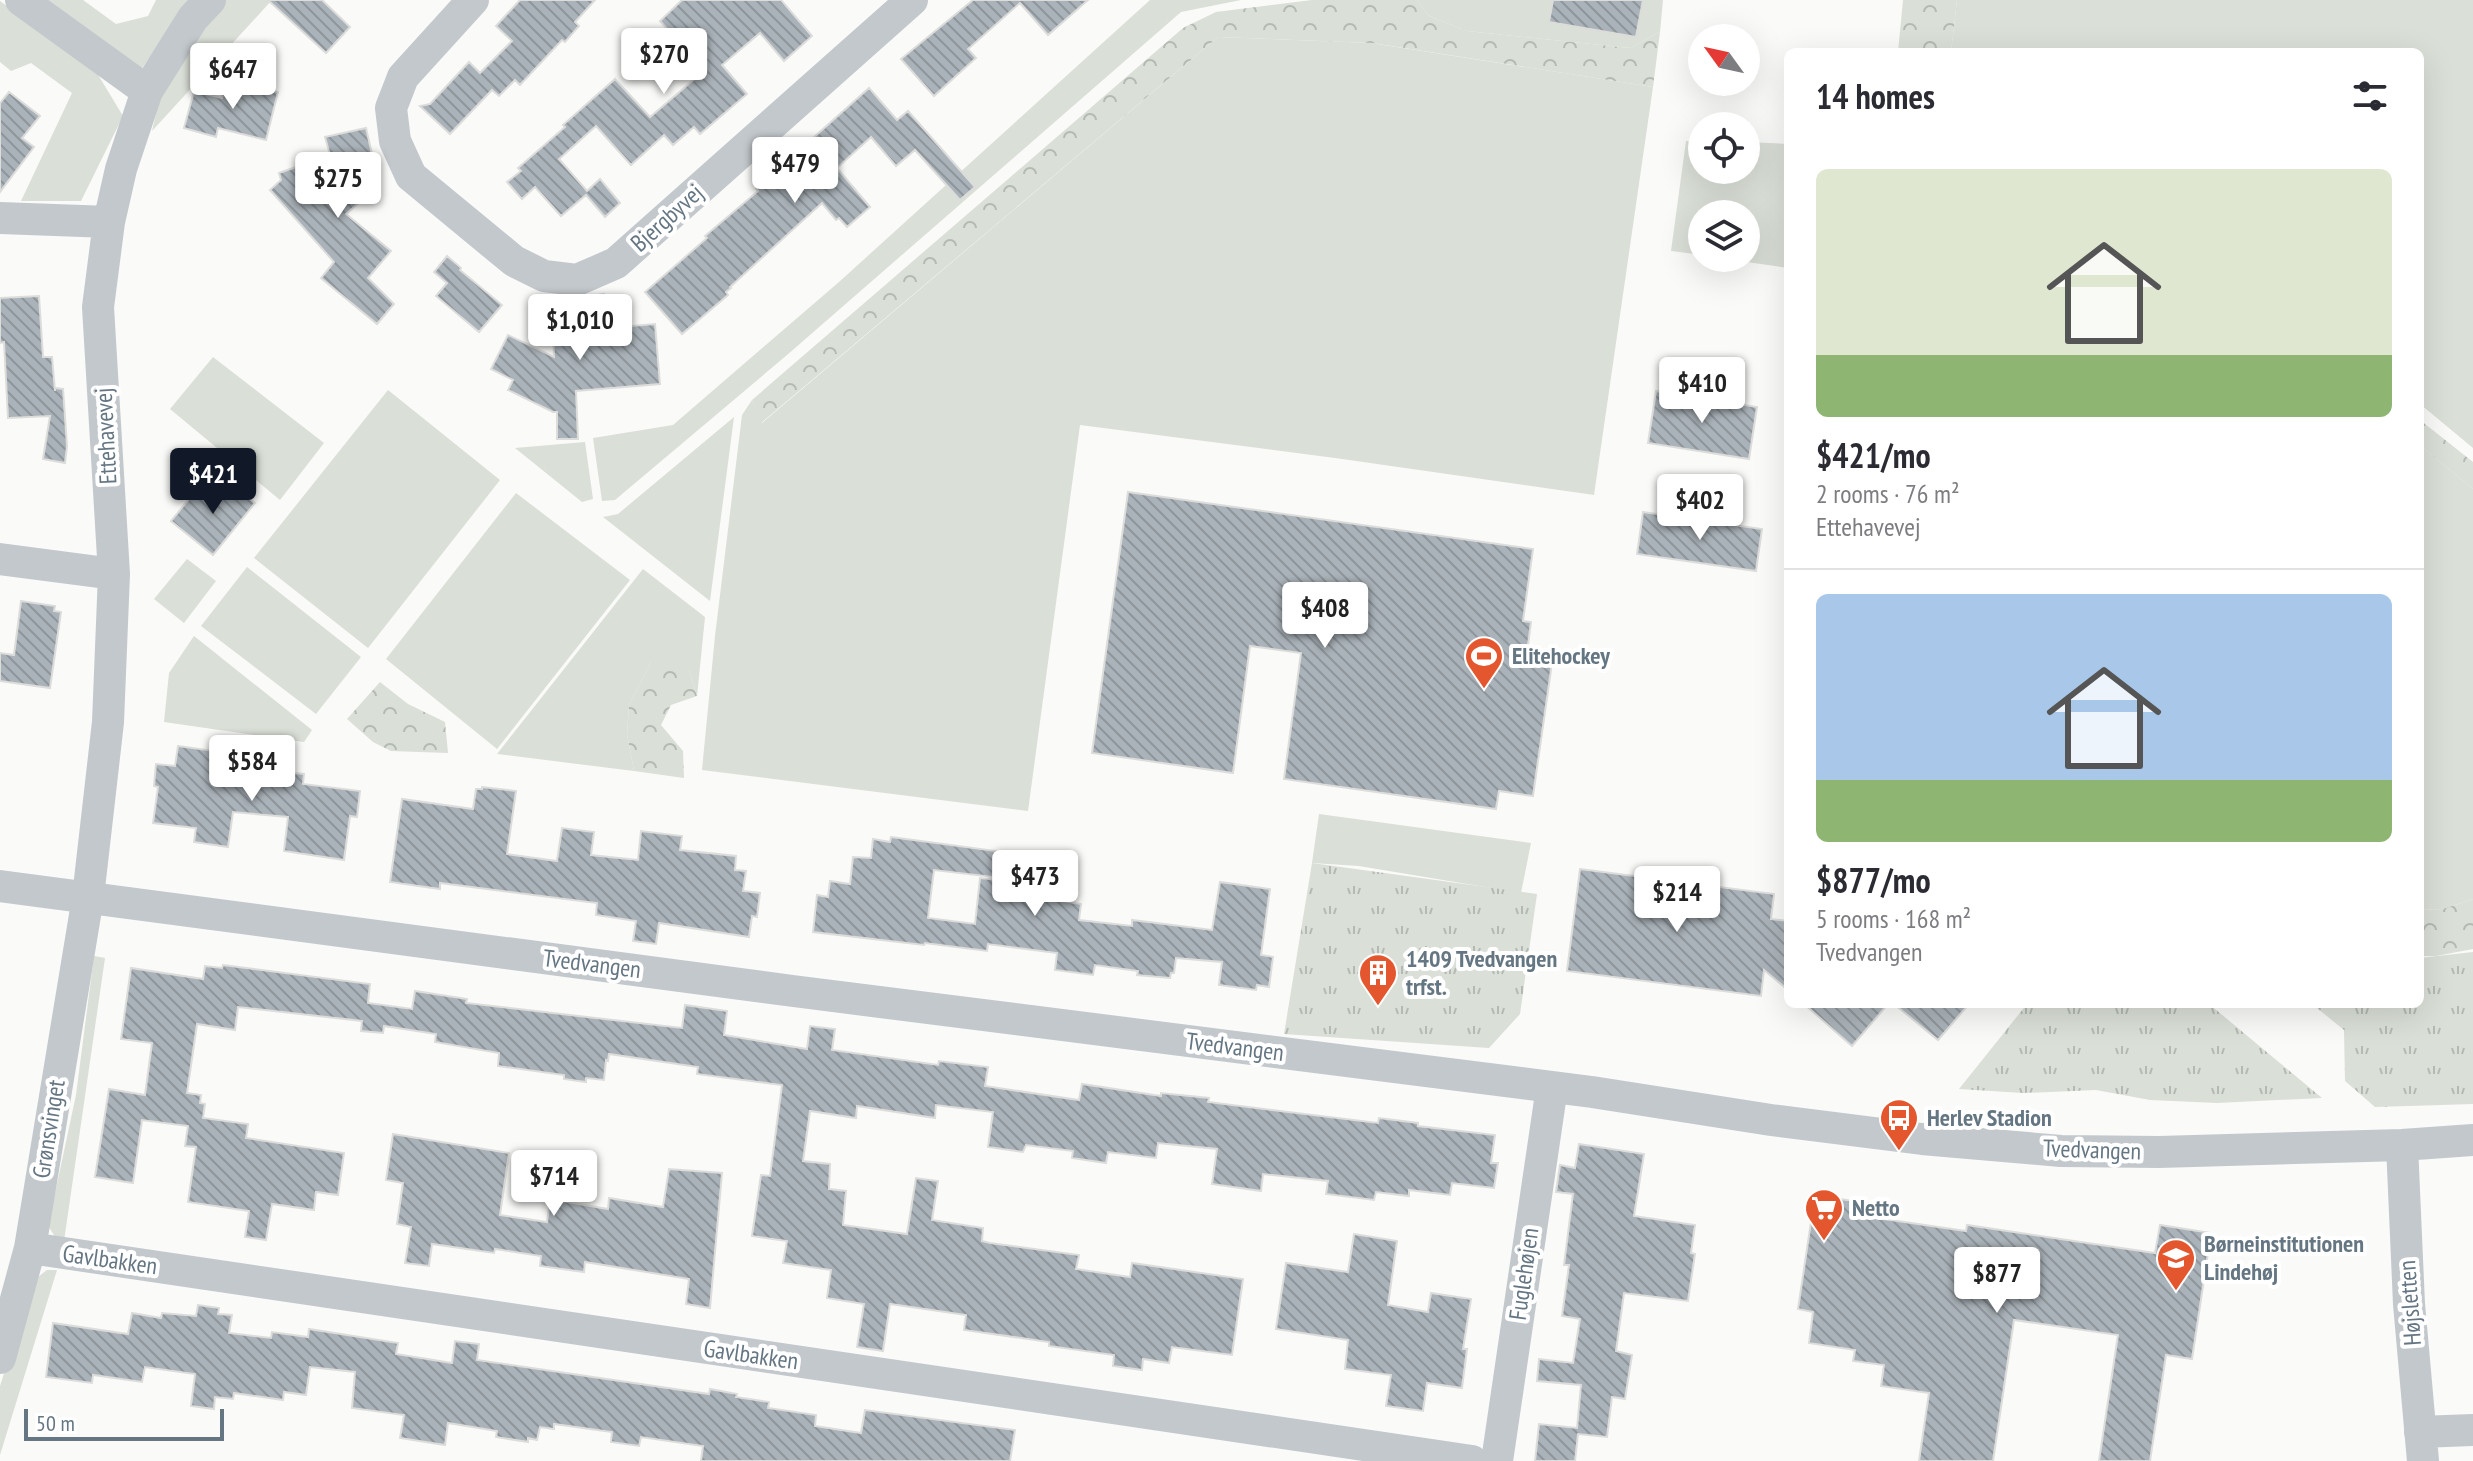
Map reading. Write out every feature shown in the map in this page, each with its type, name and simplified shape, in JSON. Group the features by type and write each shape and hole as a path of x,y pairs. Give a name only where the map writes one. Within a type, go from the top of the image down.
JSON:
{"street":[{"path":"21,0 147,91"},
{"name":"Ettehavevej","path":"88,897 109,705 114,574 98,307 109,222 121,169 147,91 193,18 210,0"},
{"name":"Bjergbyvej","path":"473,0 403,77 391,108 395,141 411,176 514,261 544,276 577,280 616,263 912,0"},
{"path":"0,218 109,222"},
{"path":"0,559 114,574"},
{"name":"Tvedvangen","path":"0,886 1552,1087 1922,1139 2061,1151 2159,1152 2473,1140"},
{"name":"Grønsvinget","path":"0,1358 30,1248 88,897"},
{"name":"Fuglehøjen","path":"1497,1461 1552,1087"},
{"name":"Højsletten","path":"2402,1145 2409,1304 2422,1446"},
{"name":"Gavlbakken","path":"30,1248 1472,1461"},
{"path":"2422,1446 2473,1430"}],"green space":[{"path":"37,0 83,0 116,24 148,16 156,0 189,0 138,74"},
{"path":"221,0 272,0 152,131 161,93"},
{"path":"1150,0 1241,0 1181,12 787,355 615,500 602,501 593,438 673,425 839,282"},
{"path":"1312,0 1417,0 1429,16 1467,31 1630,48 1660,32 1653,87 1372,43 1218,37 761,423 752,400 1183,28 1216,12"},
{"path":"1417,0 1663,0 1660,32 1630,48 1467,31 1429,16"},
{"path":"1903,0 1957,0 1951,48 1898,48"},
{"path":"1957,0 2473,0 2473,448 2424,407 2424,48 1951,48"},
{"path":"0,1 97,73 123,116 81,201 21,201 72,93 31,63 11,71 0,62"},
{"path":"1218,37 1371,43 1653,87 1594,495 1080,425 1028,811 702,770 742,415 752,400 762,423"},
{"path":"1686,141 1688,184 1760,184 1760,143 1784,144 1784,267 1760,264 1760,200 1688,200 1688,253 1671,251"},
{"path":"213,357 324,443 280,500 170,409"},
{"path":"388,390 500,480 368,648 254,558"},
{"path":"734,417 710,601 603,517 618,514"},
{"path":"2424,423 2473,462 2473,489 2424,448"},
{"path":"585,442 593,499 582,502 515,448"},
{"path":"2424,448 2473,489 2473,899 2443,909 2424,910"},
{"path":"516,493 630,580 497,749 386,659"},
{"path":"187,559 216,581 184,623 154,599"},
{"path":"247,567 361,657 316,714 201,626"},
{"path":"643,569 705,617 697,696 689,670 651,662 629,705 627,734 634,771 497,754"},
{"path":"194,636 312,730 304,742 164,722 169,673"},
{"path":"680,654 697,696 671,705 661,725 683,751 684,778 634,771 627,734 629,705 651,662"},
{"path":"380,682 408,704 445,722 448,753 391,751 373,742 347,719"},
{"path":"1319,814 1531,843 1521,893 1359,866 1312,863"},
{"path":"1312,863 1537,894 1520,1014 1489,1048 1284,1034"},
{"path":"2473,899 2473,949 2424,956 2424,910 2443,909"},
{"path":"2473,952 2473,1104 2375,1107 2345,1081 2344,1030 2317,1008 2424,1008 2424,958"},
{"path":"94,956 105,958 64,1241 58,1241 48,1226 76,1095"},
{"path":"2024,1008 2214,1008 2322,1098 2217,1103 2150,1100 2096,1090 2023,1093 1959,1089"},
{"path":"47,1270 57,1270 0,1455 0,1386 34,1280"}],"building":[{"path":"268,0 322,0 350,27 326,53"},
{"path":"520,0 595,0 575,22 579,26 565,42 562,40 520,85 515,80 499,96 492,90 450,134 420,106 430,104 469,62 480,73 512,41 496,26"},
{"path":"682,0 781,0 812,36 784,61 760,33 722,65 747,94 700,134 694,127 673,145 664,135 631,165 596,126 559,159 587,191 600,179 620,203 605,217 586,195 561,216 535,187 522,199 507,182 521,171 518,168 565,127 563,125 615,79 650,117 704,71 660,21"},
{"path":"973,0 1088,0 1048,35 1020,3 968,49 976,58 934,96 901,59"},
{"path":"1553,0 1643,0 1636,37 1549,22"},
{"path":"227,79 278,92 266,140 218,128 216,137 184,128 194,91 222,98"},
{"path":"869,88 897,120 908,111 975,187 960,200 915,150 896,166 871,137 837,168 870,207 847,227 839,218 836,220 822,203 730,287 726,292 728,295 682,334 645,292"},
{"path":"9,92 40,116 22,138 34,147 0,192 0,103"},
{"path":"366,128 375,167 337,174 361,201 346,214 391,251 368,278 394,304 377,324 321,278 334,262 270,190 281,180 279,173 330,155 325,137"},
{"path":"447,256 502,305 479,332 436,296 447,283 434,272"},
{"path":"604,294 607,328 655,324 660,384 576,391 578,439 557,439 557,412 508,390 513,380 491,369 508,335 554,357 552,315 583,314 581,298"},
{"path":"39,296 43,357 52,357 55,391 55,388 63,389 67,446 65,463 43,459 50,416 8,418 4,342 0,343 0,298"},
{"path":"1656,391 1757,407 1749,459 1648,443"},
{"path":"226,480 255,503 213,555 171,521 198,488 211,498"},
{"path":"1128,492 1533,549 1523,621 1531,622 1526,660 1552,663 1533,796 1499,791 1496,809 1284,779 1301,653 1250,646 1233,773 1092,753"},
{"path":"1643,512 1762,529 1756,571 1637,554"},
{"path":"21,601 55,606 54,611 61,612 50,688 0,681 0,653 14,655"},
{"path":"178,746 215,751 213,766 304,774 303,784 360,791 357,817 350,816 344,860 284,851 288,817 233,812 228,847 194,842 196,828 153,823 158,787 154,786 156,764 175,766"},
{"path":"476,789 516,791 507,854 557,861 562,828 594,832 591,855 638,860 641,831 682,836 680,850 736,856 735,870 746,871 743,891 760,893 757,917 752,916 749,937 659,923 656,944 633,941 636,921 596,915 597,903 440,883 440,889 390,882 402,799 473,809"},
{"path":"891,837 996,851 993,877 934,870 928,918 975,924 980,878 1009,881 1008,892 1081,904 1079,920 1132,926 1132,920 1212,930 1220,882 1270,889 1261,955 1273,957 1269,987 1257,985 1256,990 1219,985 1222,962 1176,958 1170,978 1137,975 1138,971 1095,965 1093,975 1055,970 1057,953 988,944 987,951 813,932 817,895 828,897 830,881 850,884 853,857 871,858 873,839 890,842"},
{"path":"1580,869 1774,894 1771,919 1784,921 1784,987 1764,970 1761,996 1567,971"},
{"path":"223,965 370,984 368,1003 412,1009 415,991 467,999 466,1003 682,1028 685,1005 727,1011 724,1035 807,1049 810,1026 835,1029 832,1050 938,1065 939,1061 988,1067 985,1086 1079,1100 1082,1084 1161,1096 1161,1093 1209,1098 1208,1102 1378,1123 1379,1118 1495,1135 1491,1163 1498,1163 1494,1188 1452,1183 1450,1195 1409,1190 1409,1196 1376,1192 1374,1200 1326,1194 1328,1181 1263,1174 1261,1191 1212,1184 1217,1149 1158,1143 1156,1158 1108,1152 1106,1163 1072,1158 1073,1151 1026,1145 1023,1152 988,1147 993,1112 936,1105 935,1118 857,1106 856,1118 810,1111 803,1161 830,1164 829,1189 846,1191 843,1225 907,1234 916,1178 938,1181 932,1220 983,1228 982,1241 1079,1255 1076,1269 1130,1277 1132,1263 1243,1279 1232,1355 1172,1347 1169,1363 1143,1359 1142,1370 1113,1366 1114,1355 964,1330 966,1315 890,1304 883,1351 857,1347 864,1304 827,1298 831,1270 783,1263 787,1241 752,1236 761,1175 770,1176 782,1085 697,1074 698,1067 609,1054 604,1080 586,1078 586,1082 564,1079 564,1075 498,1066 499,1053 435,1042 436,1034 384,1026 383,1033 361,1031 362,1021 238,1007 235,1030 197,1024 187,1093 201,1095 200,1103 205,1104 203,1118 248,1124 246,1138 344,1153 338,1195 316,1192 314,1210 272,1204 266,1240 245,1237 249,1211 188,1202 196,1147 185,1146 188,1126 142,1120 133,1183 95,1177 109,1089 145,1095 152,1043 121,1039 131,968 203,979 205,966 222,968"},
{"path":"1809,1008 1885,1008 1852,1046"},
{"path":"1899,1008 1966,1008 1938,1040"},
{"path":"393,1134 509,1153 500,1215 547,1222 550,1199 608,1209 609,1198 663,1207 669,1169 722,1173 710,1308 686,1304 689,1279 585,1262 584,1272 540,1266 541,1256 432,1244 429,1266 405,1263 411,1227 397,1224 403,1183 386,1180"},
{"path":"1579,1144 1644,1154 1634,1216 1695,1225 1691,1253 1695,1254 1688,1301 1624,1293 1616,1351 1632,1355 1625,1399 1612,1397 1607,1437 1578,1434 1575,1461 1535,1461 1539,1424 1577,1428 1581,1385 1537,1381 1539,1359 1573,1363 1580,1319 1562,1316 1569,1265 1564,1265 1573,1194 1556,1192 1560,1165 1575,1168"},
{"path":"1815,1195 1872,1204 1870,1217 1966,1231 1967,1225 2155,1253 2160,1225 2211,1233 2192,1359 2166,1355 2150,1461 2099,1461 2118,1335 2014,1320 1993,1461 1919,1461 1929,1393 1881,1386 1884,1365 1853,1361 1855,1350 1809,1343 1813,1312 1798,1309"},
{"path":"1354,1234 1397,1241 1388,1305 1428,1312 1431,1293 1471,1299 1463,1349 1467,1349 1462,1388 1427,1383 1423,1411 1386,1406 1391,1375 1345,1369 1348,1340 1276,1329 1286,1263 1348,1272"},
{"path":"198,1305 219,1308 218,1314 232,1315 229,1333 271,1338 272,1332 308,1337 309,1329 398,1343 396,1354 452,1363 455,1341 479,1344 477,1360 709,1394 710,1389 737,1394 736,1397 769,1402 768,1408 816,1415 815,1426 861,1433 865,1410 1015,1430 1010,1461 701,1461 703,1446 641,1437 639,1446 611,1442 612,1432 554,1424 554,1429 540,1427 537,1440 528,1438 528,1442 496,1437 497,1431 448,1423 445,1445 400,1438 404,1415 352,1408 355,1372 310,1367 306,1395 284,1392 283,1400 234,1393 233,1399 215,1397 214,1409 191,1406 195,1374 145,1367 142,1382 93,1375 92,1383 46,1377 53,1323 128,1334 132,1313 161,1318 162,1313 196,1316"}],"place":[{"name":"Elitehockey","path":"1484,690"},
{"name":"1409 Tvedvangen trfst.","path":"1378,1007"},
{"name":"Herlev Stadion","path":"1899,1152"},
{"name":"Netto","path":"1824,1242"},
{"name":"Børneinstitutionen Lindehøj","path":"2176,1292"}]}
